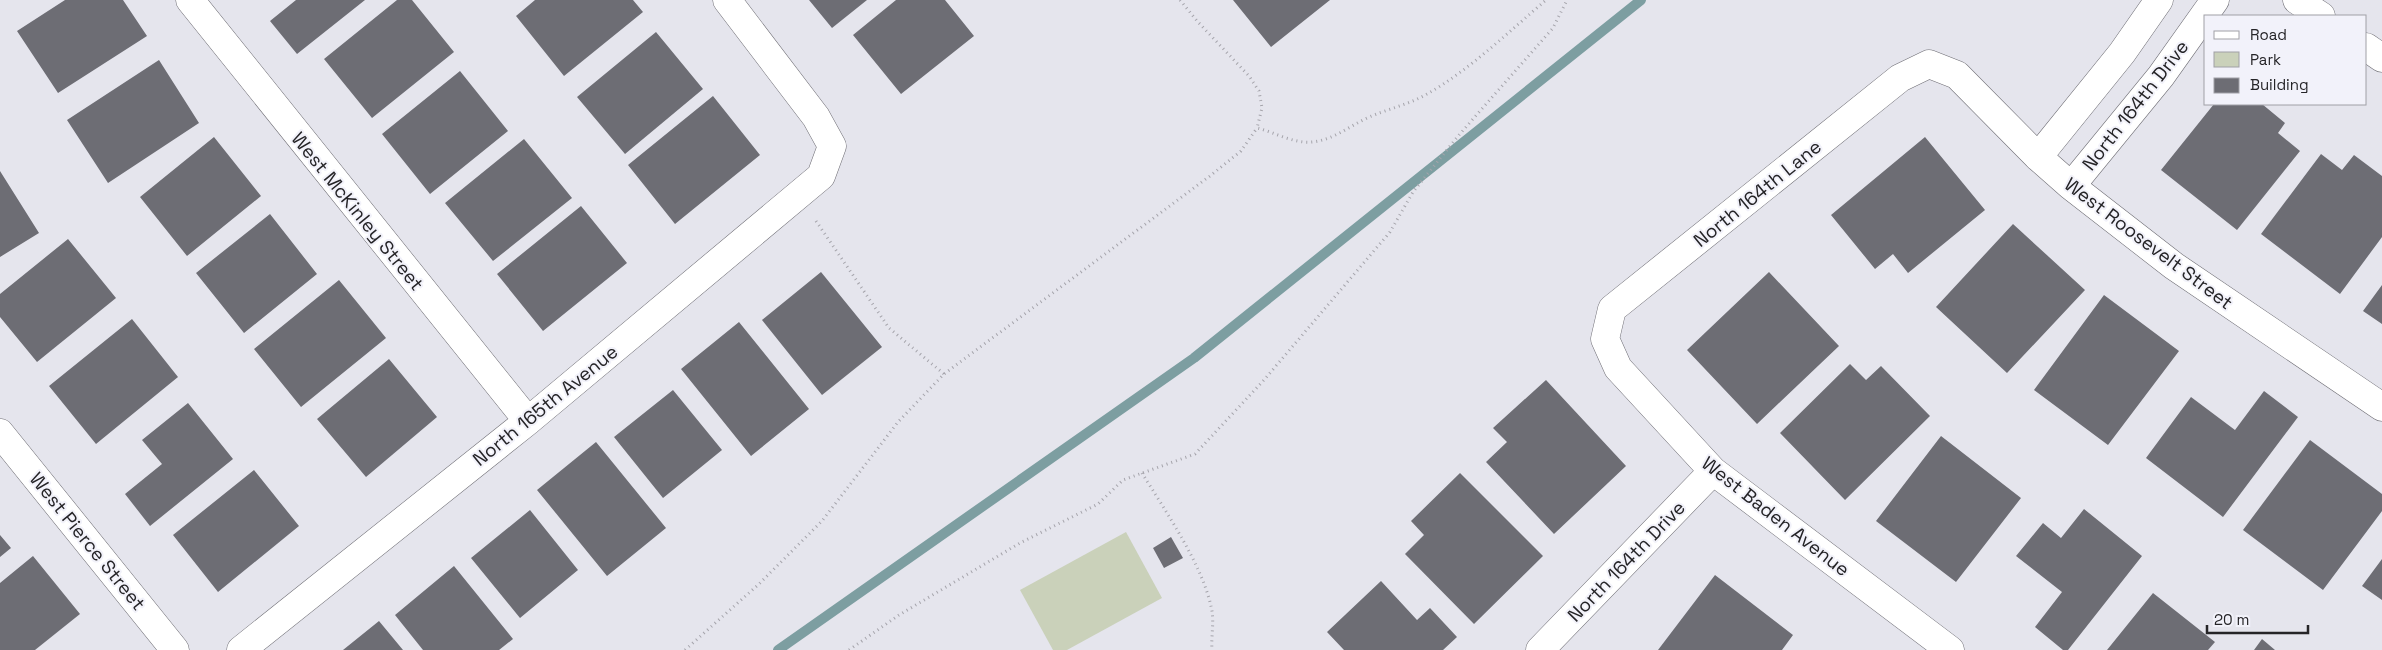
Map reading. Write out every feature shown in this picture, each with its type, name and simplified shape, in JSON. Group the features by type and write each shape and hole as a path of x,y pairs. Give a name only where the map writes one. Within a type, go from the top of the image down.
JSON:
{"street":[{"name":"West McKinley Street","path":"190,0 528,421"},
{"name":"North 165th Avenue","path":"241,650 528,421 821,176 832,146 816,117 727,0"},
{"path":"2038,157 2122,53 2160,0"},
{"name":"North 164th Drive","path":"2204,15 2215,0"},
{"path":"2297,0 2320,15"},
{"name":"North 164th Drive","path":"2071,186 2161,76 2204,15"},
{"path":"2367,47 2382,58"},
{"name":"West Roosevelt Street","path":"1929,64 1957,75 2038,157 2071,186 2174,266 2382,407"},
{"name":"North 164th Lane","path":"1605,339 1612,309 1900,78 1929,64"},
{"name":"West Baden Avenue","path":"1605,339 1618,368 1713,471 1950,650"},
{"name":"West Pierce Street","path":"0,433 175,650"},
{"name":"North 164th Drive","path":"1540,650 1713,471"}],"path":[{"path":"685,650 759,584 822,522 898,422 944,374 1241,151 1257,128 1262,108 1259,91 1249,76 1180,0"},
{"path":"1257,128 1292,139 1310,142 1343,133 1366,119 1405,105 1428,94 1491,47 1546,0"},
{"path":"849,650 899,615 1020,543 1098,504 1123,480 1195,454 1259,386 1390,232 1413,192 1459,135 1553,28 1567,0"},
{"path":"798,195 889,328 944,374"},
{"path":"1142,473 1168,516 1205,586 1212,613 1212,650"}],"green space":[{"path":"1126,532 1162,598 1067,650 1053,650 1020,590"}],"building":[{"path":"65,0 123,0 147,36 58,93 17,31"},
{"path":"296,0 365,0 297,54 270,21"},
{"path":"397,0 412,0 454,52 372,118 324,59"},
{"path":"535,0 633,0 643,12 564,76 516,16"},
{"path":"809,0 867,0 832,28"},
{"path":"896,0 945,0 974,36 901,94 853,35"},
{"path":"1233,0 1330,0 1271,47"},
{"path":"656,32 703,89 625,154 577,97"},
{"path":"159,60 199,123 108,183 67,120"},
{"path":"460,71 508,131 430,194 382,134"},
{"path":"713,96 760,155 675,224 628,165"},
{"path":"2213,105 2263,105 2285,123 2278,133 2300,151 2237,230 2161,170"},
{"path":"214,137 261,196 187,256 140,197"},
{"path":"1925,137 1985,210 1908,273 1893,254 1875,269 1831,215"},
{"path":"524,139 572,198 493,261 445,203"},
{"path":"2321,154 2342,170 2354,155 2382,176 2382,237 2340,294 2261,234"},
{"path":"0,171 39,233 0,257"},
{"path":"581,206 627,263 543,331 497,274"},
{"path":"270,214 317,274 244,333 196,273"},
{"path":"2013,224 2085,290 2007,373 1936,307"},
{"path":"68,239 116,298 37,362 0,317 0,294"},
{"path":"821,272 882,347 822,395 762,320"},
{"path":"1769,272 1839,346 1757,424 1687,350"},
{"path":"339,280 386,338 301,407 254,349"},
{"path":"2382,285 2382,324 2363,311"},
{"path":"2104,295 2179,351 2108,445 2034,390"},
{"path":"132,319 178,377 96,444 49,386"},
{"path":"739,322 809,409 751,456 681,369"},
{"path":"389,359 437,417 366,477 317,419"},
{"path":"1850,364 1866,380 1881,366 1930,416 1845,500 1780,433"},
{"path":"1546,380 1626,466 1554,534 1486,462 1507,442 1493,428"},
{"path":"673,390 722,450 663,498 614,437"},
{"path":"2264,391 2298,417 2223,517 2146,458 2191,397 2235,430"},
{"path":"188,403 233,459 150,526 125,494 162,464 142,440"},
{"path":"1941,436 2021,498 1956,582 1876,521"},
{"path":"2310,440 2382,494 2382,511 2323,590 2243,530"},
{"path":"596,442 666,528 607,576 537,490"},
{"path":"254,470 299,526 218,592 173,535"},
{"path":"1460,473 1543,556 1474,624 1405,554 1424,535 1411,521"},
{"path":"2084,509 2142,556 2068,650 2063,650 2035,627 2062,592 2016,556 2043,523 2061,538"},
{"path":"530,510 578,570 520,618 471,558"},
{"path":"0,535 11,548 0,557"},
{"path":"1171,537 1183,558 1164,568 1153,548"},
{"path":"33,556 80,614 35,650 0,650 0,583"},
{"path":"2382,559 2382,600 2362,586"},
{"path":"454,566 513,639 499,650 423,650 395,615"},
{"path":"1715,575 1793,635 1782,650 1658,650"},
{"path":"1381,581 1417,620 1430,608 1457,637 1443,650 1344,650 1327,632"},
{"path":"2153,593 2215,642 2208,650 2107,650"},
{"path":"379,621 403,650 343,650"},
{"path":"2262,639 2275,650 2254,650"}],"waterway":[{"path":"778,650 1194,358 1641,0"}]}
